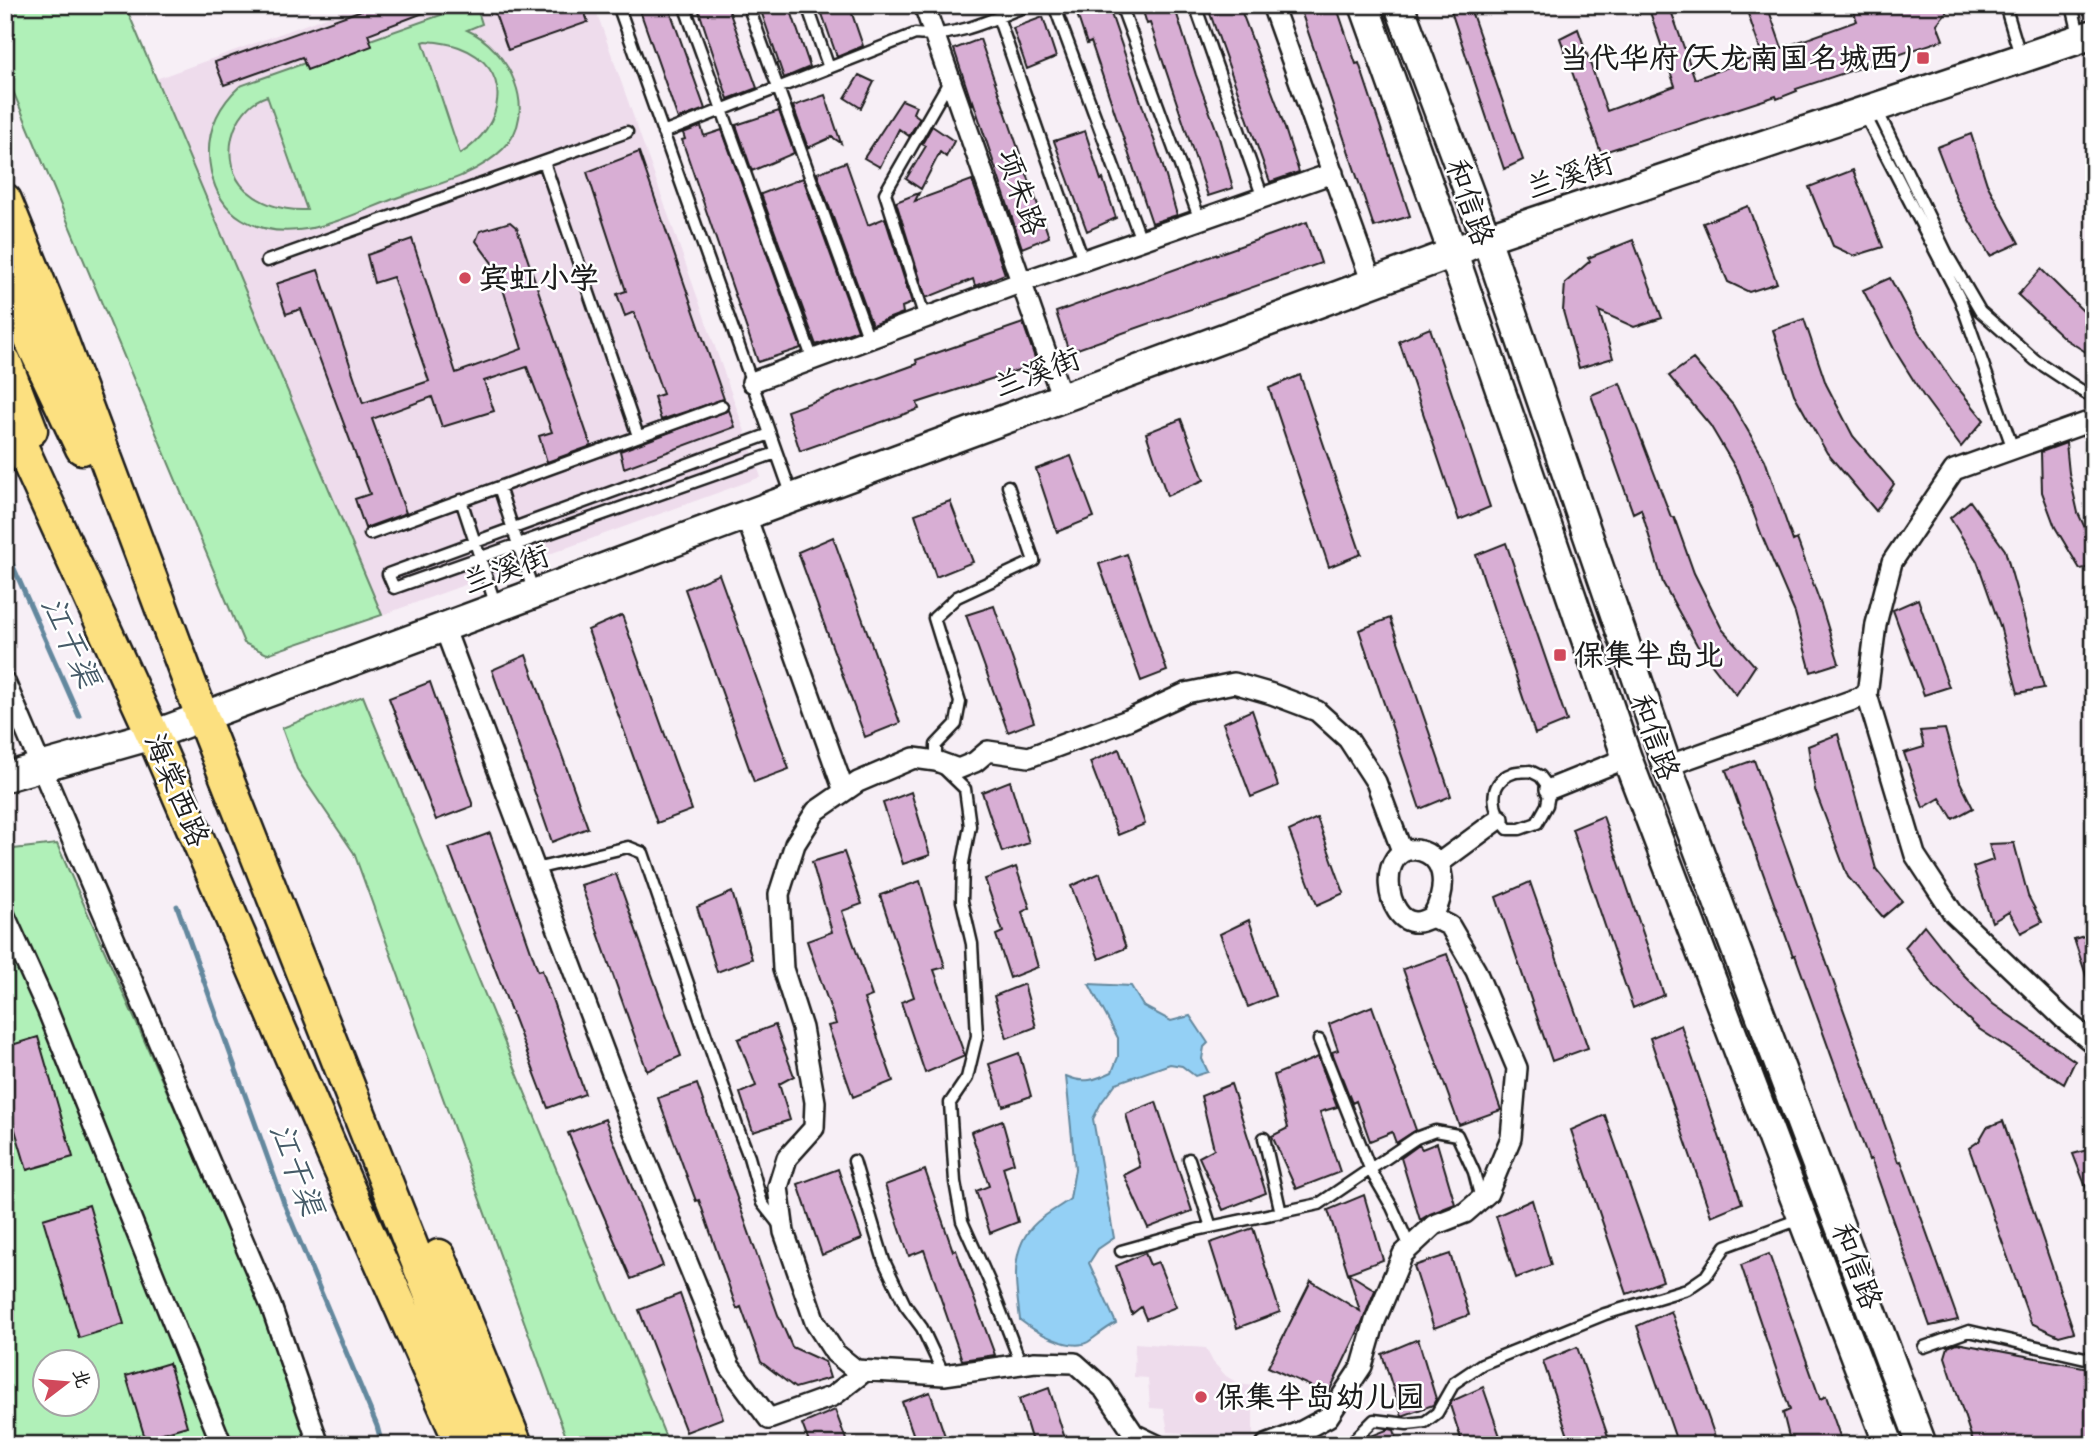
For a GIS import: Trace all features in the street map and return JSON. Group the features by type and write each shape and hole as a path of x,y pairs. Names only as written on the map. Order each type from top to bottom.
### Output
{"main road":[{"name":"海棠西路","path":"5,200 52,315 202,716 317,1003"},
{"path":"5,281 35,351 171,632"},
{"path":"5,362 113,645"},
{"name":"海棠西路","path":"5,411 153,734 341,1172 462,1445"},
{"path":"317,1003 491,1445"},
{"path":"317,1003 404,1170 516,1445"},
{"path":"341,1172 335,1211 441,1445"}],"street":[{"name":"项朱路","path":"924,5 1062,398"},
{"path":"1272,5 1372,283"},
{"name":"和信路","path":"1364,5 1453,253 1627,758 1889,1445"},
{"name":"和信路","path":"1399,5 1486,238 1667,766 1923,1445"},
{"name":"兰溪街","path":"5,777 153,734 1453,253 1486,238 2087,37"},
{"path":"752,382 1021,282 1333,173"},
{"path":"2094,420 1954,470 1892,562 1876,624 1867,695 1915,855 1953,914 2094,1044"},
{"path":"746,516 844,791"},
{"path":"444,627 633,1129 730,1367 769,1419 833,1396 865,1371"},
{"path":"5,682 271,1306 319,1445"},
{"path":"1157,1445 1134,1434 1103,1388 1075,1363 1035,1362 944,1376 856,1370 835,1353 815,1322 785,1232 778,1187 787,1158 814,1128 815,1102 802,1028 783,969 779,894 795,844 816,811 858,782 914,758 936,761 958,769 988,751 1029,757 1128,720 1185,693 1234,683 1317,711 1348,739 1376,782 1402,851"},
{"path":"1667,766 1867,695"},
{"path":"1550,789 1627,758"},
{"path":"1438,864 1499,819"},
{"path":"1410,849 1426,852 1443,872 1443,887 1432,917 1416,922 1403,919 1395,909 1389,883 1392,863 1402,851 1410,849"},
{"path":"5,916 47,1009 222,1445"},
{"path":"1266,1445 1308,1438 1328,1417 1362,1366 1380,1310 1403,1254 1434,1225 1465,1213 1488,1193 1511,1138 1517,1068 1476,971 1450,926 1432,917"}],"lane":[{"path":"618,5 793,498"},
{"path":"684,5 813,360"},
{"path":"748,5 869,339"},
{"path":"807,5 829,68"},
{"path":"663,133 915,33 935,36 956,33 1028,5"},
{"path":"1054,5 1141,240"},
{"path":"1121,5 1200,220"},
{"path":"1195,5 1263,198"},
{"path":"2005,5 2021,59"},
{"path":"2072,5 2087,37"},
{"path":"998,17 1083,260"},
{"path":"925,318 885,193 950,80"},
{"path":"1870,110 1980,311 2035,360 2085,393 2094,395"},
{"path":"1870,110 1960,299 2012,449"},
{"path":"267,261 627,132"},
{"path":"544,162 638,436"},
{"path":"370,534 722,406"},
{"path":"770,434 388,574 394,589 776,453"},
{"path":"1007,486 1034,561 957,597 934,618 960,702 956,724 936,746 936,761 965,789 970,826 963,863 962,901 972,944 977,1037 967,1078 950,1103 954,1182 962,1221 1021,1364"},
{"path":"499,487 534,594"},
{"path":"461,500 497,608"},
{"path":"1530,771 1540,776 1550,789 1547,805 1537,823 1520,829 1508,829 1499,819 1494,806 1494,791 1501,780 1513,773 1530,771"},
{"path":"535,870 628,847 643,853 750,1157 762,1203 785,1232"},
{"path":"1319,1040 1371,1171 1392,1207 1410,1247"},
{"path":"1121,1251 1211,1227 1319,1204 1416,1138 1435,1131 1457,1135 1474,1172 1481,1199"},
{"path":"1264,1138 1281,1213"},
{"path":"1189,1158 1211,1227"},
{"path":"854,1161 884,1261 905,1306 922,1328 944,1376"},
{"path":"1349,1445 1374,1420 1407,1424 1424,1422 1437,1413 1454,1383 1482,1364 1605,1314 1687,1289 1706,1276 1726,1246 1804,1218"},
{"path":"1924,1347 1969,1331 2094,1360"}],"shaded area":[{"name":"宾虹小学","path":"359,5 594,5 761,477 382,615 156,79"},
{"name":"保集半岛幼儿园","path":"1135,1343 1206,1348 1213,1362 1226,1376 1239,1384 1253,1386 1253,1437 1168,1432 1164,1409 1150,1408 1148,1378 1134,1377"}],"green space":[{"path":"5,5 125,5 382,615 267,654 244,643 5,72"},
{"path":"469,5 476,5 482,24 467,30 495,51 506,66 515,82 519,117 514,134 503,149 468,173 341,220 300,230 281,231 261,227 236,215 221,199 213,179 209,147 214,125 224,104 240,86","holes":["423,42 455,46 477,57 489,69 496,83 494,114 475,143 460,154","267,96 307,210 290,210 260,200 237,179 232,165 230,151 237,123 255,102"]},
{"path":"363,696 669,1445 569,1445 354,853 297,769 282,728"},
{"path":"57,844 264,1310 310,1445 5,1445 5,850"}],"water":[{"path":"1089,984 1131,986 1143,1006 1171,1021 1190,1016 1208,1043 1204,1047 1202,1059 1208,1072 1195,1076 1182,1066 1170,1064 1116,1083 1093,1119 1114,1238 1098,1249 1089,1263 1116,1323 1088,1342 1072,1344 1043,1334 1020,1320 1016,1265 1023,1240 1031,1228 1070,1199 1075,1169 1066,1076 1084,1080 1100,1077 1112,1072 1118,1057 1118,1038"}],"building":[{"path":"376,5 439,7 368,34 372,46 307,70 302,57 224,85 215,62"},
{"path":"492,5 582,5 588,22 508,50"},
{"path":"638,5 668,5 705,109 678,119"},
{"path":"697,5 727,5 757,88 728,99"},
{"path":"759,5 789,5 810,67 784,78"},
{"path":"819,5 849,5 863,46 837,57"},
{"path":"1074,5 1108,5 1177,215 1152,223 1091,42 1087,44"},
{"path":"1141,5 1174,5 1218,134 1233,188 1208,196 1150,23 1147,24"},
{"path":"1207,5 1239,5 1278,107 1299,172 1270,182"},
{"path":"1299,5 1336,5 1356,64 1359,63 1410,216 1374,227"},
{"path":"1449,5 1469,5 1523,160 1504,169"},
{"path":"1657,5 1669,5 1695,79 1762,55 1745,5 1767,5 1782,48 1857,21 1851,5 1873,5 1876,14 1901,5 1952,5 1937,24 1943,40 1796,89 1797,91 1777,99 1776,96 1601,153 1560,38 1578,29 1607,111 1675,86 1649,9"},
{"path":"1043,17 1056,57 1027,69 1013,28"},
{"path":"980,39 1049,237 1022,248 954,49"},
{"path":"859,75 874,82 861,108 845,98"},
{"path":"825,95 841,143 832,137 808,148 793,106"},
{"path":"902,100 916,106 913,113 920,118 909,136 899,129 880,167 864,158"},
{"path":"779,111 794,153 752,171 736,125"},
{"path":"701,126 704,136 722,130 801,348 758,362 682,140 685,139 683,133"},
{"path":"932,126 954,141 946,157 940,152 921,189 906,179 926,146 922,144"},
{"path":"1085,131 1116,218 1087,231 1054,141"},
{"path":"1971,134 1987,184 2019,243 1990,256 1957,199 1937,147"},
{"path":"639,152 724,399 661,420 654,397 663,394 634,312 625,316 617,294 626,291 587,172"},
{"path":"846,162 868,225 885,218 912,303 902,307 903,313 872,325 817,173"},
{"path":"1853,170 1883,247 1854,256 1833,246 1809,187"},
{"path":"803,178 858,330 816,345 761,194"},
{"path":"972,180 1005,274 975,286 973,279 926,298 896,202 919,193 915,201"},
{"path":"1748,206 1777,283 1749,292 1728,282 1703,223"},
{"path":"510,222 517,228 591,446 547,462 539,436 552,432 527,367 484,381 494,411 442,427 432,397 372,419 406,513 365,528 355,499 370,494 301,309 286,314 276,284 318,270 363,403 429,381 393,277 374,283 367,255 412,239 456,373 522,349 497,270 476,241 480,231"},
{"path":"1307,222 1321,263 1069,352 1056,312"},
{"path":"1633,240 1662,318 1634,327 1599,311 1613,358 1579,368 1563,311 1565,283 1590,261 1588,258"},
{"path":"2041,269 2094,319 2094,357 2065,339 2018,295"},
{"path":"1890,278 1919,332 1953,382 1984,420 1961,447 1924,397 1894,349 1863,290"},
{"path":"1804,319 1826,384 1853,436 1894,484 1876,511 1827,453 1794,394 1773,330"},
{"path":"1023,323 1037,364 917,403 919,409 800,451 787,411 917,364 916,360"},
{"path":"1430,328 1490,507 1459,520 1399,341"},
{"path":"1693,359 1733,405 1765,460 1793,541 1797,539 1839,663 1811,672 1795,613 1739,474 1710,425 1669,376"},
{"path":"1300,375 1361,554 1329,567 1269,388"},
{"path":"1620,383 1694,573 1722,629 1755,666 1736,695 1697,645 1663,583 1641,509 1633,513 1591,395"},
{"path":"729,410 735,427 624,468 620,451"},
{"path":"1181,419 1204,480 1167,496 1146,433"},
{"path":"2066,443 2069,473 2078,513 2094,547 2094,567 2080,569 2055,527 2042,492 2041,452"},
{"path":"1071,456 1094,517 1057,532 1036,469"},
{"path":"950,501 973,562 936,577 915,514"},
{"path":"1970,501 2005,550 2044,688 2018,693 2000,626 1977,561 1950,518"},
{"path":"833,537 900,723 865,737 798,552"},
{"path":"1506,543 1567,721 1535,734 1476,555"},
{"path":"1127,554 1167,671 1141,681 1099,564"},
{"path":"719,574 789,769 754,782 685,589"},
{"path":"1918,599 1949,687 1924,695 1893,610"},
{"path":"994,606 1034,722 1008,732 966,615"},
{"path":"622,615 692,810 657,823 588,630"},
{"path":"1390,618 1451,796 1420,809 1359,630"},
{"path":"526,655 588,828 552,842 492,670"},
{"path":"430,682 473,806 436,820 389,698"},
{"path":"1252,710 1278,786 1251,797 1223,723"},
{"path":"1945,729 1960,782 1973,808 1953,819 1940,798 1923,808 1904,753 1924,747 1920,731"},
{"path":"1838,734 1876,869 1902,901 1883,917 1848,877 1815,790 1808,746"},
{"path":"1119,749 1145,824 1118,835 1090,762"},
{"path":"1754,760 1898,1162 1901,1161 1958,1320 1930,1326 1871,1159 1869,1160 1795,955 1793,956 1726,770"},
{"path":"1010,781 1029,843 1002,852 982,792"},
{"path":"911,792 930,855 903,864 883,803"},
{"path":"1603,816 1664,995 1633,1008 1572,829"},
{"path":"1317,818 1344,893 1317,905 1289,831"},
{"path":"490,833 585,1094 548,1108 449,848"},
{"path":"2014,843 2028,896 2042,922 2021,933 2009,912 1992,922 1973,867 1993,860 1989,844"},
{"path":"844,852 862,904 842,911 872,996 864,999 893,1081 853,1097 828,1026 836,1024 807,941 832,932 812,862"},
{"path":"1016,867 1030,908 1022,912 1038,967 1010,978 996,935 1003,932 985,879"},
{"path":"1100,873 1126,948 1099,959 1071,886"},
{"path":"616,874 681,1056 647,1071 581,885"},
{"path":"920,881 945,967 934,970 965,1056 925,1073 901,1002 914,997 880,895"},
{"path":"1530,882 1588,1048 1552,1061 1496,897"},
{"path":"732,892 752,959 717,972 697,907"},
{"path":"1249,920 1275,996 1248,1007 1220,934"},
{"path":"1924,925 1962,973 1993,1004 2075,1061 2064,1084 1979,1029 1936,989 1905,947"},
{"path":"2094,933 2094,989 2091,990 2074,939"},
{"path":"1447,954 1501,1110 1459,1125 1403,969"},
{"path":"1024,984 1036,1027 1007,1038 994,996"},
{"path":"1372,1006 1416,1130 1396,1143 1392,1132 1370,1141 1356,1101 1352,1103 1332,1052 1338,1050 1329,1024"},
{"path":"775,1025 794,1076 779,1084 790,1120 753,1132 740,1093 756,1086 738,1039"},
{"path":"1681,1025 1742,1203 1711,1216 1650,1038"},
{"path":"38,1037 73,1157 27,1170 5,1096 5,1047"},
{"path":"1019,1053 1031,1096 1003,1106 989,1064"},
{"path":"1318,1057 1337,1107 1320,1112 1340,1172 1296,1189 1272,1136 1288,1128 1274,1075"},
{"path":"697,1084 778,1315 792,1347 825,1362 830,1378 795,1388 761,1362 741,1307 737,1309 699,1200 696,1201 658,1098"},
{"path":"1231,1084 1266,1193 1223,1210 1199,1157 1214,1149 1201,1096"},
{"path":"1156,1102 1192,1211 1148,1228 1124,1175 1140,1167 1126,1114"},
{"path":"1605,1115 1663,1281 1627,1294 1571,1130"},
{"path":"605,1119 663,1266 631,1279 568,1133"},
{"path":"1002,1120 1014,1163 1003,1167 1018,1222 990,1233 976,1191 989,1186 971,1132"},
{"path":"2003,1121 2074,1332 2059,1336 2031,1323 1969,1148 1979,1141 1987,1127"},
{"path":"1437,1143 1455,1204 1420,1220 1401,1158 1419,1145 1422,1149"},
{"path":"2094,1148 2094,1205 2093,1205 2073,1154"},
{"path":"838,1169 862,1239 822,1255 798,1184"},
{"path":"925,1170 953,1251 956,1250 995,1355 962,1360 924,1250 909,1256 885,1185"},
{"path":"1364,1195 1383,1260 1348,1273 1328,1210"},
{"path":"1532,1200 1551,1265 1516,1278 1496,1216"},
{"path":"89,1205 124,1324 79,1338 43,1219"},
{"path":"1253,1228 1280,1312 1237,1328 1210,1243"},
{"path":"1145,1253 1150,1265 1158,1262 1176,1307 1146,1319 1141,1307 1132,1314 1116,1266"},
{"path":"1450,1254 1469,1315 1434,1328 1414,1266"},
{"path":"1769,1254 1820,1399 1826,1396 1843,1445 1791,1445 1783,1413 1790,1410 1741,1265"},
{"path":"1348,1273 1375,1290 1328,1394 1268,1367 1311,1281 1360,1311"},
{"path":"680,1294 723,1418 686,1432 639,1310"},
{"path":"1671,1311 1718,1445 1678,1445 1637,1326"},
{"path":"1418,1339 1436,1399 1433,1405 1402,1416 1382,1354"},
{"path":"1957,1343 2094,1369 2094,1445 1974,1445 1945,1357 1948,1347"},
{"path":"1577,1347 1611,1445 1571,1445 1543,1361"},
{"path":"169,1363 187,1426 145,1438 126,1376"},
{"path":"1483,1387 1503,1445 1463,1445 1450,1405 1452,1401"},
{"path":"1049,1388 1067,1445 1033,1445 1019,1399"},
{"path":"930,1392 948,1445 917,1445 902,1402"},
{"path":"835,1410 848,1445 810,1445 802,1424"},
{"path":"1389,1429 1394,1430 1399,1445 1360,1445 1366,1438"}],"waterway":[{"name":"江干渠","path":"5,548 79,716"},
{"name":"江干渠","path":"177,906 285,1206 377,1426 382,1445"}],"place":[{"name":"当代华府(天龙南国名城西)","path":"1923,58"},
{"name":"宾虹小学","path":"465,278"},
{"name":"保集半岛北","path":"1560,655"},
{"name":"保集半岛幼儿园","path":"1201,1397"}]}
